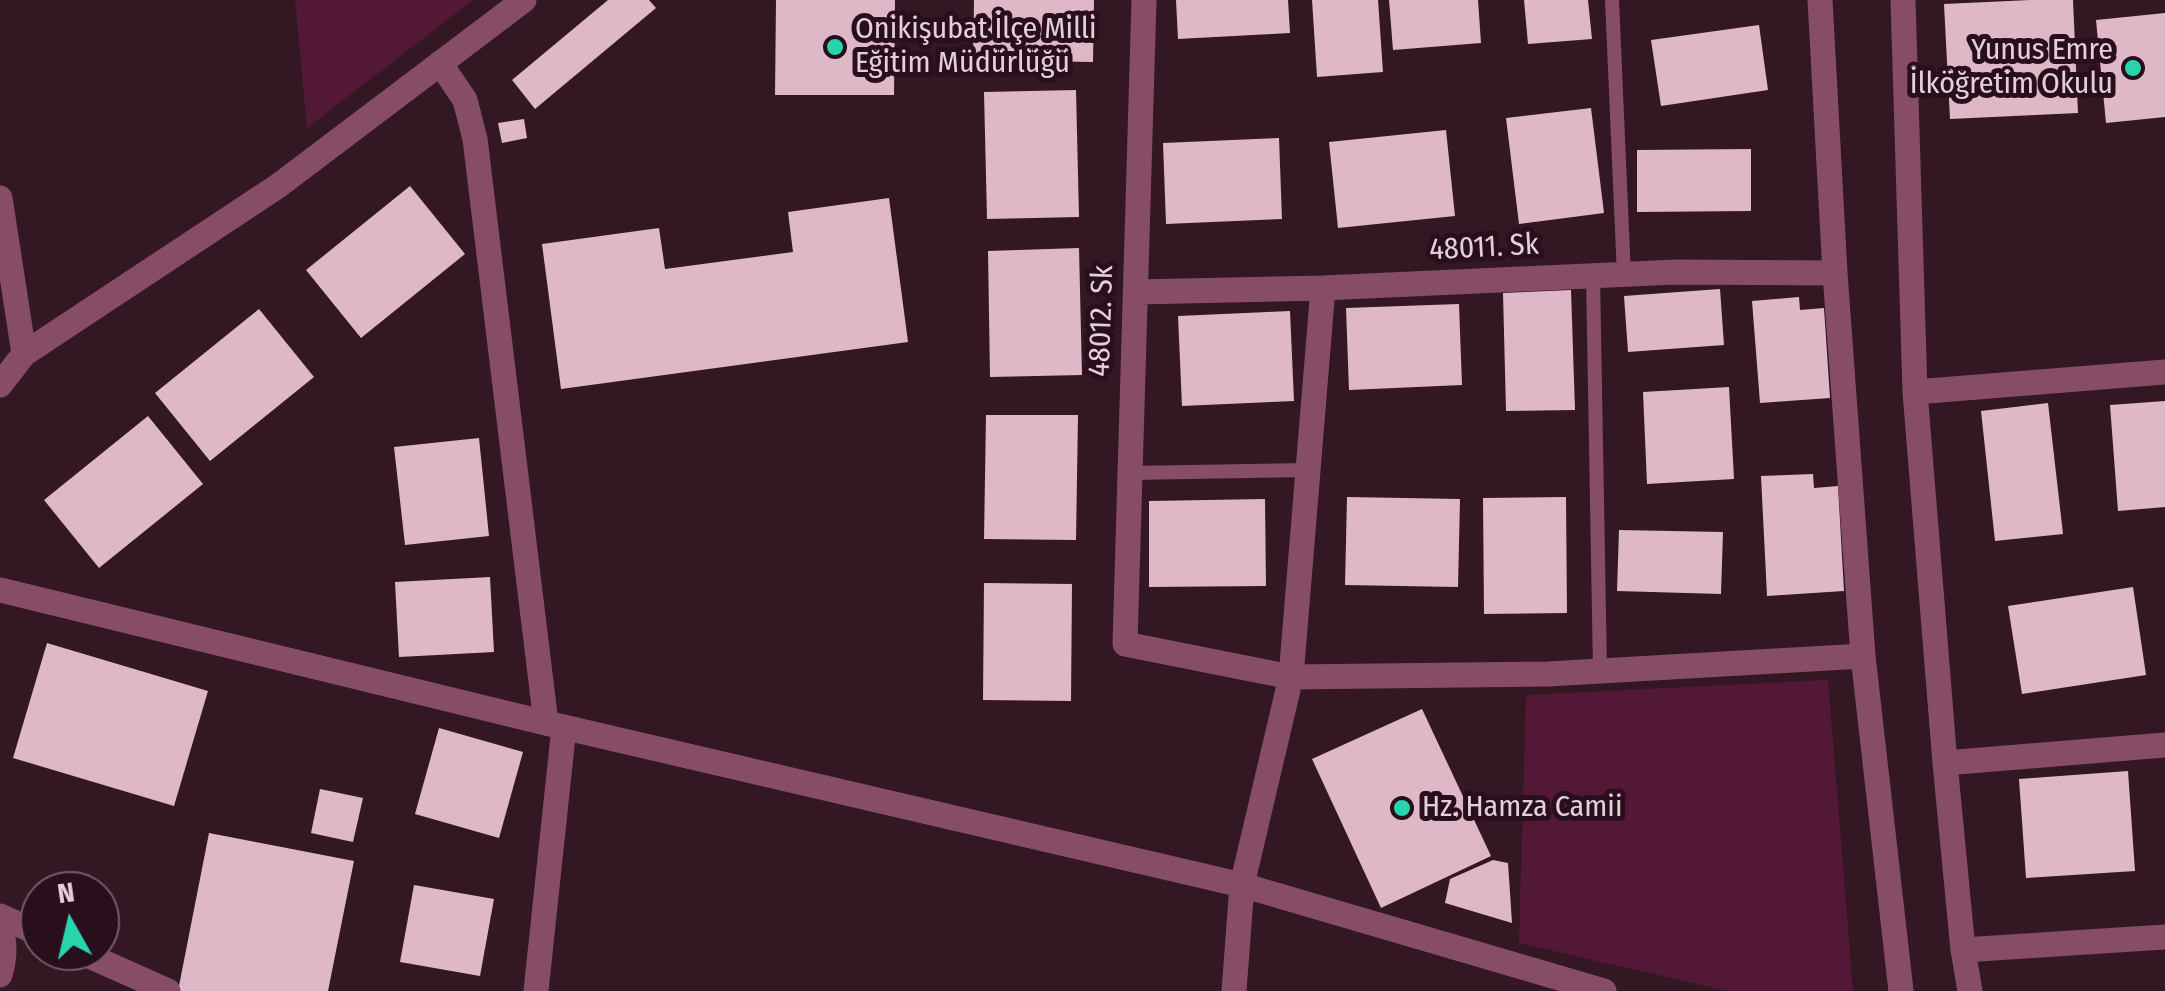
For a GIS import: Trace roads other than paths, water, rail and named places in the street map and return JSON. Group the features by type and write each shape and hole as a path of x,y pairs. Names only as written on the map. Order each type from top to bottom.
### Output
{"street":[{"path":"0,384 24,354 278,186 524,0"},
{"name":"48012. Sk","path":"1144,0 1126,644 1291,677"},
{"path":"1820,0 1862,656 1901,991"},
{"path":"1903,0 1914,392 1945,762 1970,991"},
{"path":"440,64 465,100 476,139 555,726 536,991"},
{"path":"0,198 24,354"},
{"name":"48011. Sk","path":"1136,292 1676,272 1835,272"},
{"path":"1234,991 1242,886 1291,677 1324,288"},
{"path":"1914,392 2165,372"},
{"path":"0,590 555,726 1242,886 1604,991"},
{"path":"1291,677 1548,674 1862,656"},
{"path":"1945,762 2165,745"},
{"path":"0,926 5,960 0,975"},
{"path":"1964,950 2165,937"},
{"path":"120,970 168,991"}],"lane":[{"path":"1612,0 1624,276"},
{"path":"1592,276 1600,671"},
{"path":"1130,473 1308,470"}],"place":[{"name":"Onikişubat İlçe Milli Eğitim Müdürlüğü","path":"835,47"},
{"name":"Yunus Emre İlköğretim Okulu","path":"2133,68"},
{"name":"Hz. Hamza Camii","path":"1402,808"}]}
